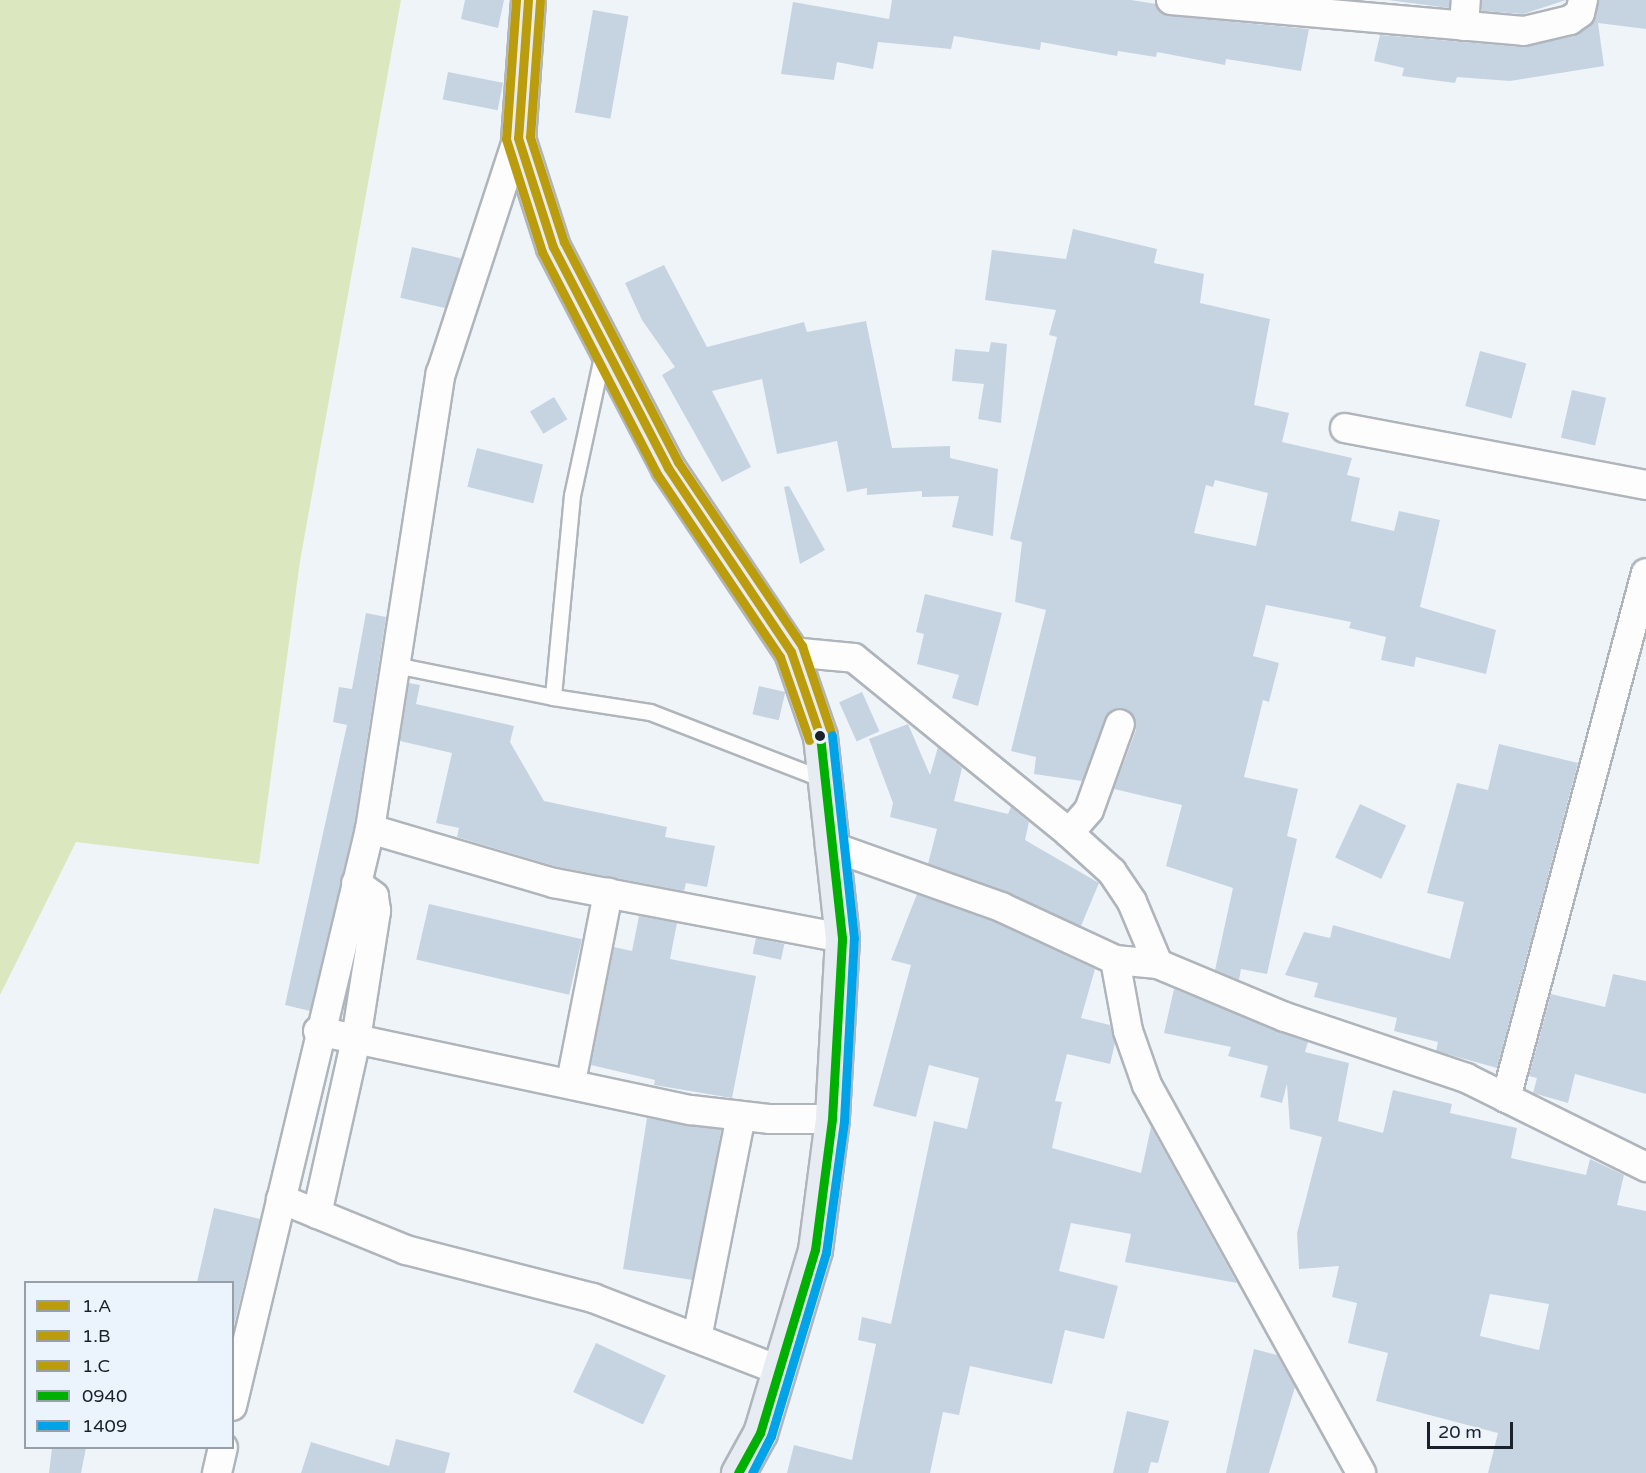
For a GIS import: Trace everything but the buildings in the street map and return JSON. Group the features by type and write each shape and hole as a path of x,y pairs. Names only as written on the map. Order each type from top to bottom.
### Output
{"highway":[{"path":"528,0 518,138 553,247 604,350 668,468 791,652 820,736 830,846 842,938 832,1119 815,1250 760,1433 738,1473"}],"street":[{"path":"1171,0 1465,13 1524,31 1551,26 1580,13 1583,0"},
{"path":"234,1398 318,1031 370,830 441,373 518,138"},
{"path":"1345,428 1646,485"},
{"path":"1506,1098 1646,573"},
{"path":"791,652 854,658 1070,833 1112,872 1132,902 1158,964"},
{"path":"1070,833 1089,810 1119,724"},
{"path":"370,830 554,883 842,938"},
{"path":"830,846 1001,907 1115,960 1158,964 1285,1017 1466,1078 1646,1167"},
{"path":"317,1214 356,1039 376,911 374,896 356,883"},
{"path":"571,1082 608,893"},
{"path":"1115,960 1128,1031 1147,1085 1361,1473"},
{"path":"318,1031 741,1116 832,1119"},
{"path":"697,1338 741,1116"},
{"path":"281,1199 406,1250 593,1298 779,1370"},
{"path":"217,1473 223,1449"}],"lane":[{"path":"553,697 572,495 604,350"},
{"path":"395,665 553,697 650,712 823,779"}],"green space":[{"path":"0,0 401,0 300,561 259,864 76,842 0,995"}],"transit line":[{"name":"1.B","path":"516,0 506,139 542,252 657,474 780,657 809,740"},
{"name":"1.A","path":"528,0 518,138 553,247 668,468 791,652 820,736"},
{"name":"1.C","path":"540,1 530,137 564,242 678,462 802,646 831,732"},
{"name":"1409","path":"752,1473 771,1436 826,1253 844,1121 854,938 832,735"},
{"name":"0940","path":"738,1473 760,1433 815,1250 832,1119 842,938 820,736"}]}
